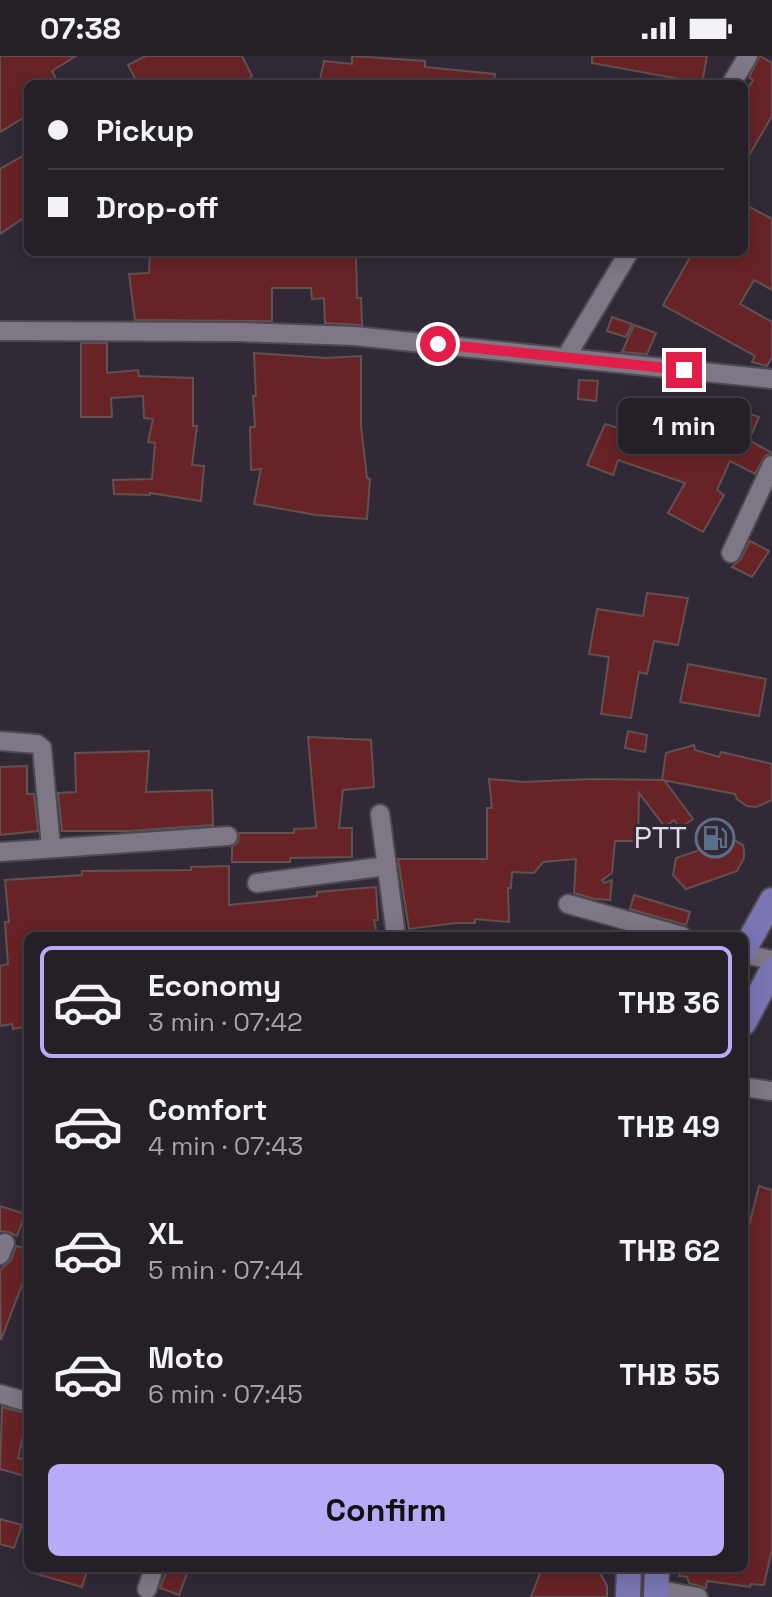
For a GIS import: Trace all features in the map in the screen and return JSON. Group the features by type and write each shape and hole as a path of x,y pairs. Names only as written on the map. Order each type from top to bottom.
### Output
{"main road":[{"path":"748,945 772,900"},
{"path":"748,1015 772,970"},
{"path":"626,1572 628,1597"}],"street":[{"path":"733,80 748,56"},
{"path":"566,357 627,256"},
{"path":"0,331 354,336 772,379"},
{"path":"731,553 772,465"},
{"path":"0,741 37,744 42,748 51,847"},
{"path":"380,814 395,932"},
{"path":"0,852 228,836"},
{"path":"257,883 387,866"},
{"path":"568,904 668,932"},
{"path":"748,953 772,960"},
{"path":"748,1088 772,1091"},
{"path":"0,1394 24,1401"},
{"path":"147,1589 153,1572"},
{"path":"656,1585 698,1597"}],"building":[{"path":"0,56 76,56 52,71 57,80 24,80 24,117 0,132"},
{"path":"146,56 242,56 252,76 246,80 136,80 128,65"},
{"path":"352,56 425,61 425,67 495,74 494,80 320,80 324,61 352,64"},
{"path":"592,56 707,56 703,80 686,80 592,63"},
{"path":"760,56 772,63 772,116 748,157 748,88 753,80 749,77"},
{"path":"24,155 24,218 0,234 0,169"},
{"path":"748,206 772,219 772,290 754,280 740,304 772,322 772,357 767,366 752,362 755,356 663,305 691,256 748,256"},
{"path":"150,256 356,256 357,298 361,298 362,325 325,323 324,298 312,299 311,288 272,288 272,321 135,320 129,274 149,273"},
{"path":"612,317 632,324 626,337 607,331"},
{"path":"634,325 656,333 647,354 622,352"},
{"path":"81,343 107,343 107,373 138,370 139,376 193,378 193,426 197,426 192,465 204,466 201,501 150,493 114,494 113,480 152,479 155,443 148,442 153,419 144,418 143,396 111,398 112,417 81,417"},
{"path":"254,353 326,358 361,356 361,426 367,478 370,479 367,519 316,515 254,504 261,469 251,470 250,427 255,427 253,396 256,396"},
{"path":"579,380 598,381 596,401 578,399"},
{"path":"731,407 759,417 749,440 772,453 765,456 755,474 730,461 717,490 724,495 703,532 668,513 685,483 618,460 613,475 587,465 605,424 635,433 640,419 658,426 662,414 724,431"},
{"path":"750,541 769,551 752,577 732,567 741,559"},
{"path":"647,593 688,598 678,645 654,641 647,674 639,672 631,718 601,714 609,657 589,654 597,609 643,616"},
{"path":"688,664 766,679 759,716 680,702"},
{"path":"628,731 647,735 645,752 625,748"},
{"path":"308,737 371,740 374,787 343,790 339,828 352,828 352,857 290,858 290,862 232,862 232,847 238,842 239,833 294,833 294,829 316,828"},
{"path":"694,745 695,750 719,757 721,752 772,764 772,800 756,807 747,806 735,794 662,780 666,753"},
{"path":"149,751 146,792 212,790 213,825 129,831 62,831 58,793 76,792 75,753"},
{"path":"27,766 27,794 34,794 38,831 0,835 0,767"},
{"path":"489,779 524,782 664,780 693,819 680,828 674,820 665,827 639,793 638,841 615,841 612,873 602,880 604,883 612,880 610,900 574,893 576,859 543,862 534,873 512,872 511,888 508,888 509,922 475,919 475,923 409,929 398,859 487,859 487,808 492,808"},
{"path":"732,839 743,845 744,851 737,871 686,889 673,875 676,858"},
{"path":"229,866 229,905 376,887 376,932 24,932 24,1027 13,1029 12,1024 0,1026 0,966 8,964 5,922 9,922 5,880 82,875 82,871 191,870 191,867"},
{"path":"634,895 690,912 686,925 630,909"},
{"path":"759,1186 772,1190 772,1549 764,1585 751,1584 750,1587 707,1581 706,1588 689,1583 687,1577 679,1576 680,1572 748,1572 748,1230"},
{"path":"0,1206 24,1214 17,1236 0,1231"},
{"path":"16,1246 24,1248 24,1280 1,1340 0,1270 11,1260"},
{"path":"2,1407 24,1413 24,1432 18,1458 24,1460 24,1476 0,1469"},
{"path":"0,1519 22,1525 14,1548 0,1544"},
{"path":"30,1572 87,1572 82,1587"},
{"path":"166,1572 188,1572 179,1595 160,1588"},
{"path":"540,1572 597,1572 607,1586 607,1597 531,1597"}],"place":[{"name":"PTT","path":"715,838"}],"route":[{"path":"438,344 684,370"}]}
